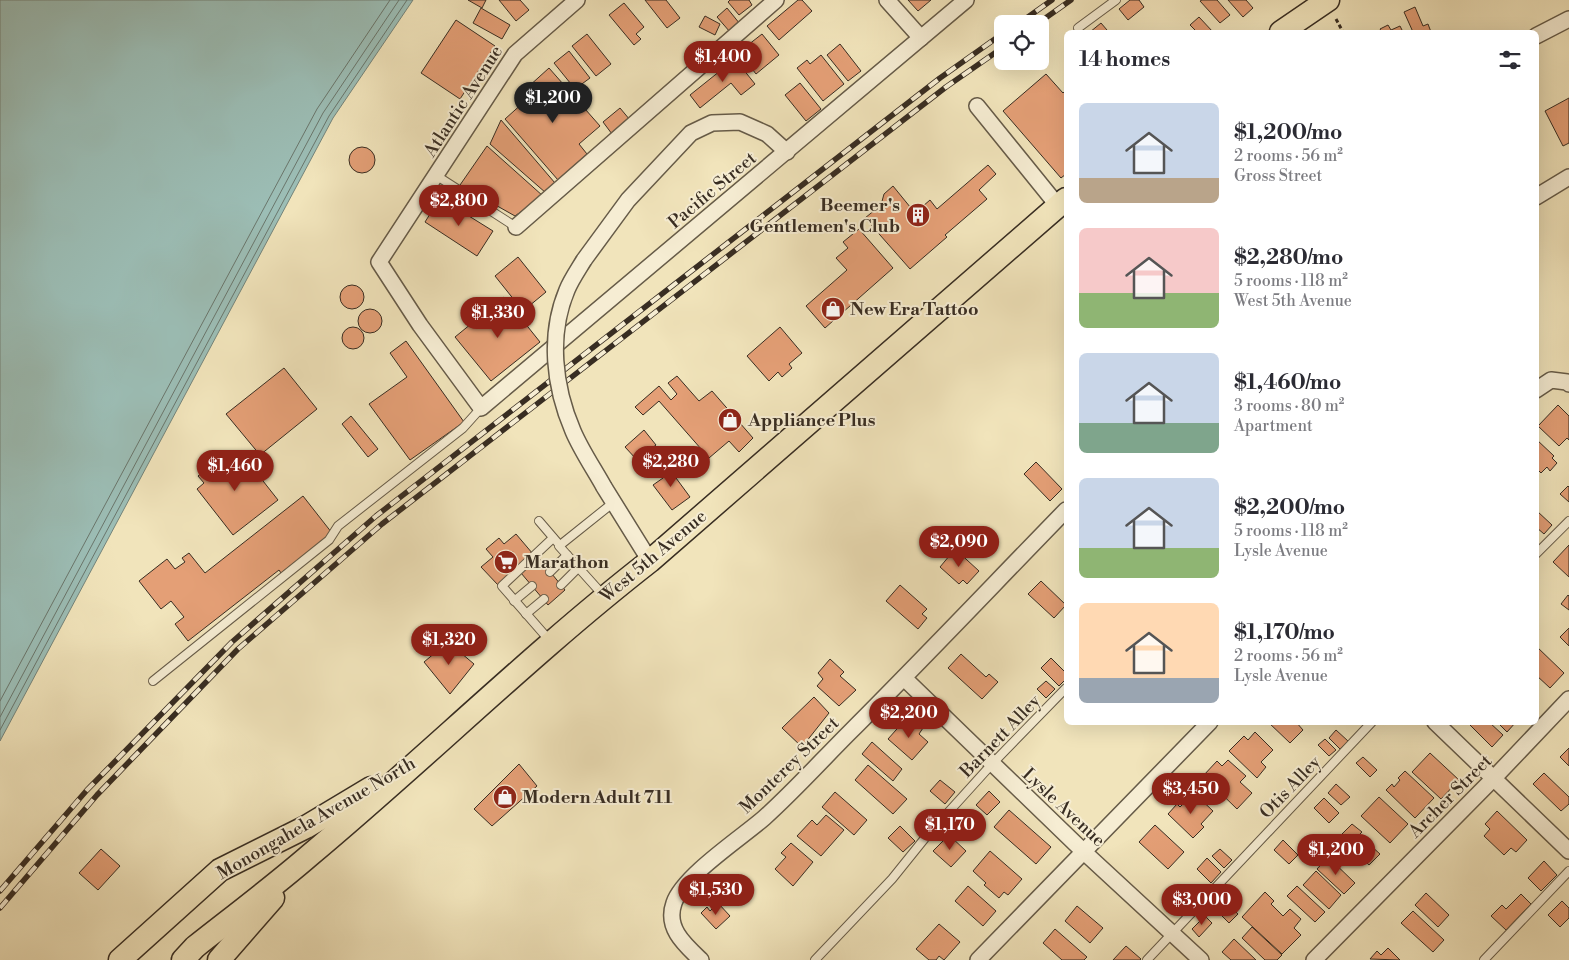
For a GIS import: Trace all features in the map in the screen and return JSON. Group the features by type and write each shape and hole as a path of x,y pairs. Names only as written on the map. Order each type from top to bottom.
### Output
{"main road":[{"path":"1283,30 1317,3"},
{"name":"West 5th Avenue","path":"310,856 551,642 650,561 1062,203"},
{"name":"Monongahela Avenue North","path":"120,960 220,870 306,827 423,756"},
{"path":"183,960 195,947 310,856"},
{"name":"Monongahela Avenue North","path":"219,960 310,856"}],"street":[{"name":"Atlantic Avenue","path":"481,408 420,325 379,262 516,54 577,0"},
{"path":"516,227 776,0"},
{"path":"888,0 921,38"},
{"name":"Pacific Street","path":"481,408 966,0"},
{"path":"1539,34 1569,19"},
{"path":"976,106 1062,203"},
{"path":"650,561 604,487 573,431 562,399 556,364 556,337 559,314 567,289 584,260 628,200 690,133 712,123 740,122 767,134 787,152"},
{"path":"1539,195 1569,178"},
{"path":"1539,388 1551,380 1567,382 1569,384"},
{"name":"Monterey Street","path":"701,960 676,934 672,921 674,903 684,888 699,870 764,817 904,678 1064,512"},
{"name":"Lysle Avenue","path":"904,678 1084,852 1201,960"},
{"name":"Archer Street","path":"1314,960 1493,779 1569,699"},
{"path":"978,960 1207,725"},
{"path":"1438,725 1569,851"}],"lane":[{"path":"1078,28 1116,0"},
{"path":"437,176 516,227"},
{"path":"153,681 329,540 338,526 463,428 481,408"},
{"path":"560,546 614,502"},
{"path":"1539,551 1569,520"},
{"path":"539,521 604,597"},
{"path":"551,642 502,586 553,538"},
{"path":"550,572 567,555"},
{"path":"561,585 578,568"},
{"path":"514,601 532,586"},
{"path":"526,614 544,599"},
{"name":"Barnett Alley","path":"815,960 892,879 925,838 992,764 1064,690"},
{"name":"Otis Alley","path":"1147,960 1369,725"},
{"path":"1484,960 1569,871"}],"water":[{"path":"0,0 413,0 333,118 0,741"}],"building":[{"path":"468,0 486,0 482,8"},
{"path":"499,0 520,0 529,10 516,21"},
{"path":"645,0 666,0 680,18 667,28"},
{"path":"730,0 749,0 752,5 739,15 728,2"},
{"path":"798,0 802,0 812,11 779,40 767,26"},
{"path":"908,0 931,0 918,11"},
{"path":"1130,0 1139,0 1144,7 1128,20 1119,9"},
{"path":"1217,0 1230,15 1220,23 1200,1"},
{"path":"1228,0 1246,0 1253,8 1243,17"},
{"path":"624,3 644,27 636,34 641,39 634,45 609,15"},
{"path":"1415,7 1423,26 1428,24 1430,30 1412,30 1404,12"},
{"path":"481,8 510,25 502,39 473,23"},
{"path":"727,8 740,24 730,32 717,17"},
{"path":"705,16 720,24 715,35 699,27"},
{"path":"1199,17 1211,30 1195,30 1190,25"},
{"path":"456,20 495,46 460,99 421,73"},
{"path":"1101,23 1107,30 1092,30"},
{"path":"1388,25 1391,30 1381,30"},
{"path":"1400,26 1402,30 1391,30"},
{"path":"587,34 611,64 596,76 572,46"},
{"path":"762,34 779,55 756,74 739,52"},
{"path":"840,44 861,71 848,81 827,55"},
{"path":"569,51 590,78 575,89 554,63"},
{"path":"821,55 844,84 823,101 797,68 807,60 810,64"},
{"path":"735,59 755,84 741,95 731,83 700,108 690,95"},
{"path":"549,68 600,126 579,144 587,154 558,180 505,119 534,93 528,87"},
{"path":"1046,74 1064,92 1064,176 1061,178 1003,111"},
{"path":"800,83 821,109 806,121 785,95"},
{"path":"1569,98 1569,143 1563,146 1545,111"},
{"path":"620,108 630,120 612,134 603,122"},
{"path":"501,120 555,183 546,193 490,144"},
{"path":"487,146 543,196 515,216 460,185"},
{"path":"362,147 371,151 375,160 371,169 362,173 353,169 349,160 353,151"},
{"name":"Beemer's Gentlemen's Club","path":"988,165 996,174 979,190 987,199 945,235 947,237 910,269 865,218 881,205 884,194 893,186 915,213 930,200 937,209"},
{"path":"440,198 493,231 477,256 425,222"},
{"path":"859,229 893,268 825,328 806,306 847,270 836,258 848,248 843,242"},
{"path":"518,257 546,292 523,311 495,276"},
{"path":"352,285 361,288 364,297 361,306 352,309 343,306 340,297 343,288"},
{"path":"504,297 540,342 491,381 455,337"},
{"path":"370,309 379,312 382,321 379,330 370,333 361,330 358,321 361,312"},
{"path":"353,327 361,330 364,338 361,346 353,349 345,346 342,338 345,330"},
{"path":"780,327 802,353 789,364 792,368 782,377 778,372 769,381 747,356"},
{"path":"406,341 464,422 410,460 369,404 407,377 390,353"},
{"path":"284,368 317,409 260,455 226,414"},
{"path":"677,376 699,401 712,391 753,438 739,452 729,441 709,458 659,401 643,415 635,407 659,386 671,400 677,394 668,383"},
{"path":"1558,405 1569,416 1569,440 1567,438 1559,446 1539,425"},
{"path":"351,416 378,449 368,457 342,424"},
{"path":"644,430 656,445 637,460 625,447"},
{"path":"1539,442 1554,456 1552,458 1557,463 1550,471 1547,467 1541,473 1539,471"},
{"path":"241,453 278,500 233,535 197,489 204,483 198,476 223,456 229,463"},
{"path":"1036,462 1062,489 1050,501 1024,474"},
{"path":"665,463 690,497 672,510 653,485 663,478 657,470"},
{"path":"1569,487 1569,502 1560,494"},
{"path":"303,496 332,533 281,573 279,570 188,641 175,624 184,617 171,601 161,609 139,581 167,559 175,569 185,562 182,558 189,553 205,573"},
{"path":"1539,513 1552,525 1544,534 1539,530"},
{"name":"Marathon","path":"516,534 533,554 498,585 481,567 493,557 486,549 499,538 504,544"},
{"path":"1569,545 1569,577 1553,562"},
{"path":"955,549 979,571 967,584 963,580 959,584 940,567"},
{"path":"539,558 565,590 548,605 521,573"},
{"path":"1041,581 1064,603 1064,607 1054,618 1028,594"},
{"path":"900,585 927,609 922,614 927,618 918,629 886,601"},
{"path":"1569,596 1569,610 1561,604"},
{"path":"1569,628 1569,646 1560,637"},
{"path":"448,642 474,664 450,694 424,662"},
{"path":"1539,649 1564,673 1550,688 1539,678"},
{"path":"961,654 986,677 989,674 998,682 982,699 948,668"},
{"path":"1051,658 1064,671 1064,681 1059,686 1041,668"},
{"path":"830,659 844,672 840,676 856,690 839,706 817,686 823,679 818,673"},
{"path":"1046,681 1055,689 1046,698 1037,689"},
{"path":"814,697 829,713 802,747 782,728"},
{"path":"914,720 923,728 919,734 928,742 912,760 888,739 904,721 909,725"},
{"path":"1271,725 1299,725 1303,730 1290,743"},
{"path":"1470,725 1492,725 1503,735 1492,747"},
{"path":"1500,725 1513,725 1507,732"},
{"path":"1336,730 1348,741 1340,749 1329,738"},
{"path":"1255,732 1273,750 1261,762 1266,767 1257,778 1229,751 1244,736 1248,740"},
{"path":"1325,739 1336,750 1329,756 1318,745"},
{"path":"872,742 902,769 893,781 862,754"},
{"path":"1569,748 1569,766 1560,757"},
{"path":"1430,753 1459,780 1441,799 1412,772"},
{"path":"1363,757 1377,770 1370,777 1356,763"},
{"path":"1228,760 1246,776 1240,782 1252,793 1237,809 1203,776 1217,761 1222,766"},
{"name":"Modern Adult 711","path":"519,764 537,786 492,826 474,809"},
{"path":"868,765 907,799 893,814 855,780"},
{"path":"1405,771 1434,798 1415,818 1386,790 1392,784 1394,787 1400,780 1398,778"},
{"path":"1544,773 1569,797 1569,804 1561,811 1533,784"},
{"path":"940,780 955,792 945,804 930,791"},
{"path":"1336,784 1350,797 1341,805 1328,793"},
{"path":"989,791 1000,802 987,815 976,805"},
{"path":"835,792 867,820 854,835 822,807"},
{"path":"1194,793 1213,811 1201,824 1204,827 1193,838 1168,814 1177,804 1180,807"},
{"path":"1379,797 1408,824 1390,843 1361,816"},
{"path":"1324,798 1339,813 1329,823 1314,808"},
{"path":"1009,810 1051,847 1036,864 994,827"},
{"path":"1497,811 1527,840 1516,852 1511,848 1504,855 1484,836 1490,829 1485,824"},
{"path":"826,815 844,830 821,856 797,836 812,820 817,825"},
{"path":"1352,824 1362,832 1359,835 1380,854 1369,865 1339,837"},
{"path":"1155,825 1184,852 1168,869 1139,842"},
{"path":"900,826 915,841 903,852 888,838"},
{"path":"949,835 966,851 951,867 933,851"},
{"path":"1283,840 1298,855 1289,864 1274,850"},
{"path":"791,843 813,862 793,886 775,869 786,857 781,853"},
{"path":"101,849 120,866 98,890 79,873"},
{"path":"1220,849 1232,860 1224,868 1212,856"},
{"path":"990,851 1022,879 1008,895 1004,892 999,898 984,885 986,883 973,871"},
{"path":"1328,857 1355,883 1344,894 1317,869"},
{"path":"1207,858 1221,872 1211,883 1197,869"},
{"path":"1544,861 1557,875 1541,891 1528,878"},
{"path":"1316,871 1341,895 1329,909 1303,885"},
{"path":"968,886 996,911 983,926 955,901"},
{"path":"1297,886 1325,912 1315,922 1287,896"},
{"path":"1265,892 1274,901 1271,904 1283,916 1290,909 1301,919 1294,928 1301,935 1282,954 1242,917"},
{"path":"1426,893 1449,915 1438,927 1415,905"},
{"path":"1521,894 1531,904 1506,930 1491,916 1502,905 1506,909"},
{"path":"1223,900 1238,914 1229,923 1215,909"},
{"path":"1562,901 1569,908 1569,918 1560,927 1548,915"},
{"path":"718,903 730,916 716,929 701,913 707,907 710,911"},
{"path":"1077,906 1103,928 1090,943 1065,921"},
{"path":"1413,911 1444,940 1433,952 1401,923"},
{"path":"1205,916 1212,923 1199,937 1192,929"},
{"path":"939,924 960,942 944,960 939,956 936,960 929,960 916,949"},
{"path":"1252,927 1282,955 1277,960 1265,960 1242,938"},
{"path":"1055,929 1087,957 1084,960 1062,960 1043,943"},
{"path":"1234,939 1256,960 1231,960 1222,952"},
{"path":"1126,946 1141,959 1113,960"},
{"path":"1388,948 1400,960 1370,959 1377,951 1381,955"}],"railway":[{"path":"1031,15 1052,0"},
{"path":"1049,16 1071,0"},
{"path":"0,891 87,790 232,642 376,516 940,78 994,40"},
{"path":"0,908 97,795 238,649 382,524 946,87 994,54"}],"place":[{"name":"Beemer's Gentlemen's Club","path":"918,215"},
{"name":"New Era Tattoo","path":"833,309"},
{"name":"Appliance Plus","path":"730,420"},
{"name":"Marathon","path":"506,562"},
{"name":"Modern Adult 711","path":"505,797"}]}
